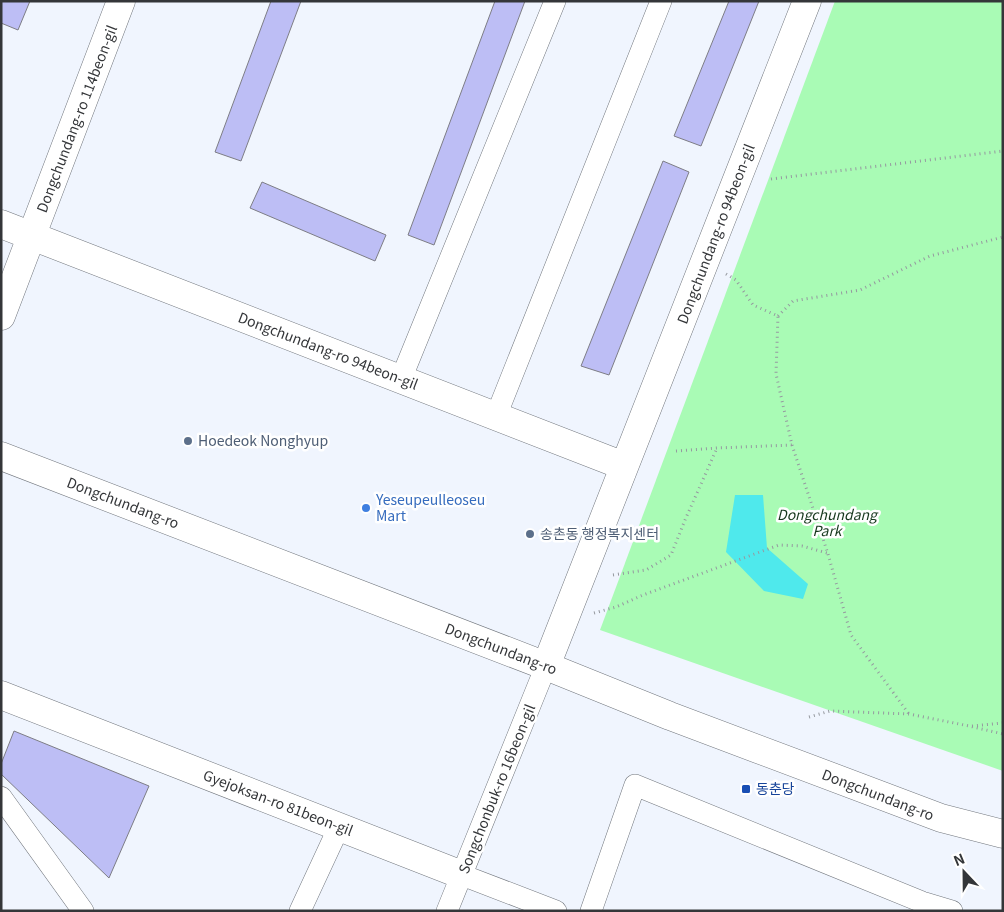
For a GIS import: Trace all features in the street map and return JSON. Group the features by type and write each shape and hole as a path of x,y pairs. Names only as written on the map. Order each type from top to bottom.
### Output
{"main road":[{"name":"Dongchundang-ro 114beon-gil","path":"1,316 121,1"},
{"name":"Dongchundang-ro 94beon-gil","path":"546,666 807,1"},
{"path":"1,224 32,236"},
{"name":"Dongchundang-ro 94beon-gil","path":"32,236 624,466"},
{"name":"Dongchundang-ro","path":"1,456 546,666 670,716 941,818 1003,834"},
{"name":"Gyejoksan-ro 81beon-gil","path":"3,699 462,875"}],"street":[{"path":"401,379 555,1"},
{"path":"496,416 661,1"},
{"name":"Songchonbuk-ro 16beon-gil","path":"447,911 546,666"},
{"path":"591,911 635,785 921,906 952,911"},
{"path":"1,797 83,911"},
{"path":"300,911 339,827"},
{"name":"Gyejoksan-ro 81beon-gil","path":"462,875 556,911"}],"path":[{"path":"771,179 1003,151"},
{"path":"909,714 851,634 828,554 792,445 776,374 778,316 793,302 860,290 930,256 1003,237"},
{"path":"724,273 736,280 753,305 778,316"},
{"path":"676,451 792,445"},
{"path":"613,575 646,570 671,555 717,448"},
{"path":"562,623 616,606 778,545 802,546 828,554"},
{"path":"809,717 830,711 909,714 1003,734"},
{"path":"969,726 1003,723"}],"green space":[{"name":"Dongchundang Park","path":"835,1 1003,1 1003,771 600,630"}],"water":[{"path":"735,495 763,495 767,548 808,584 803,599 764,591 726,552"}],"building":[{"path":"1,1 30,1 18,30 1,23"},
{"path":"271,1 301,1 241,161 215,152"},
{"path":"495,1 525,1 434,245 408,235"},
{"path":"729,1 759,1 701,146 674,136"},
{"path":"663,161 689,172 609,375 581,366"},
{"path":"262,182 386,235 375,261 250,208"},
{"path":"14,731 149,786 109,878 1,774 1,764"}],"place":[{"name":"Hoedeok Nonghyup","path":"188,441"},
{"name":"Yeseupeulleoseu Mart","path":"366,508"},
{"name":"송촌동 행정복지센터","path":"530,534"},
{"name":"동춘당","path":"746,789"}]}
